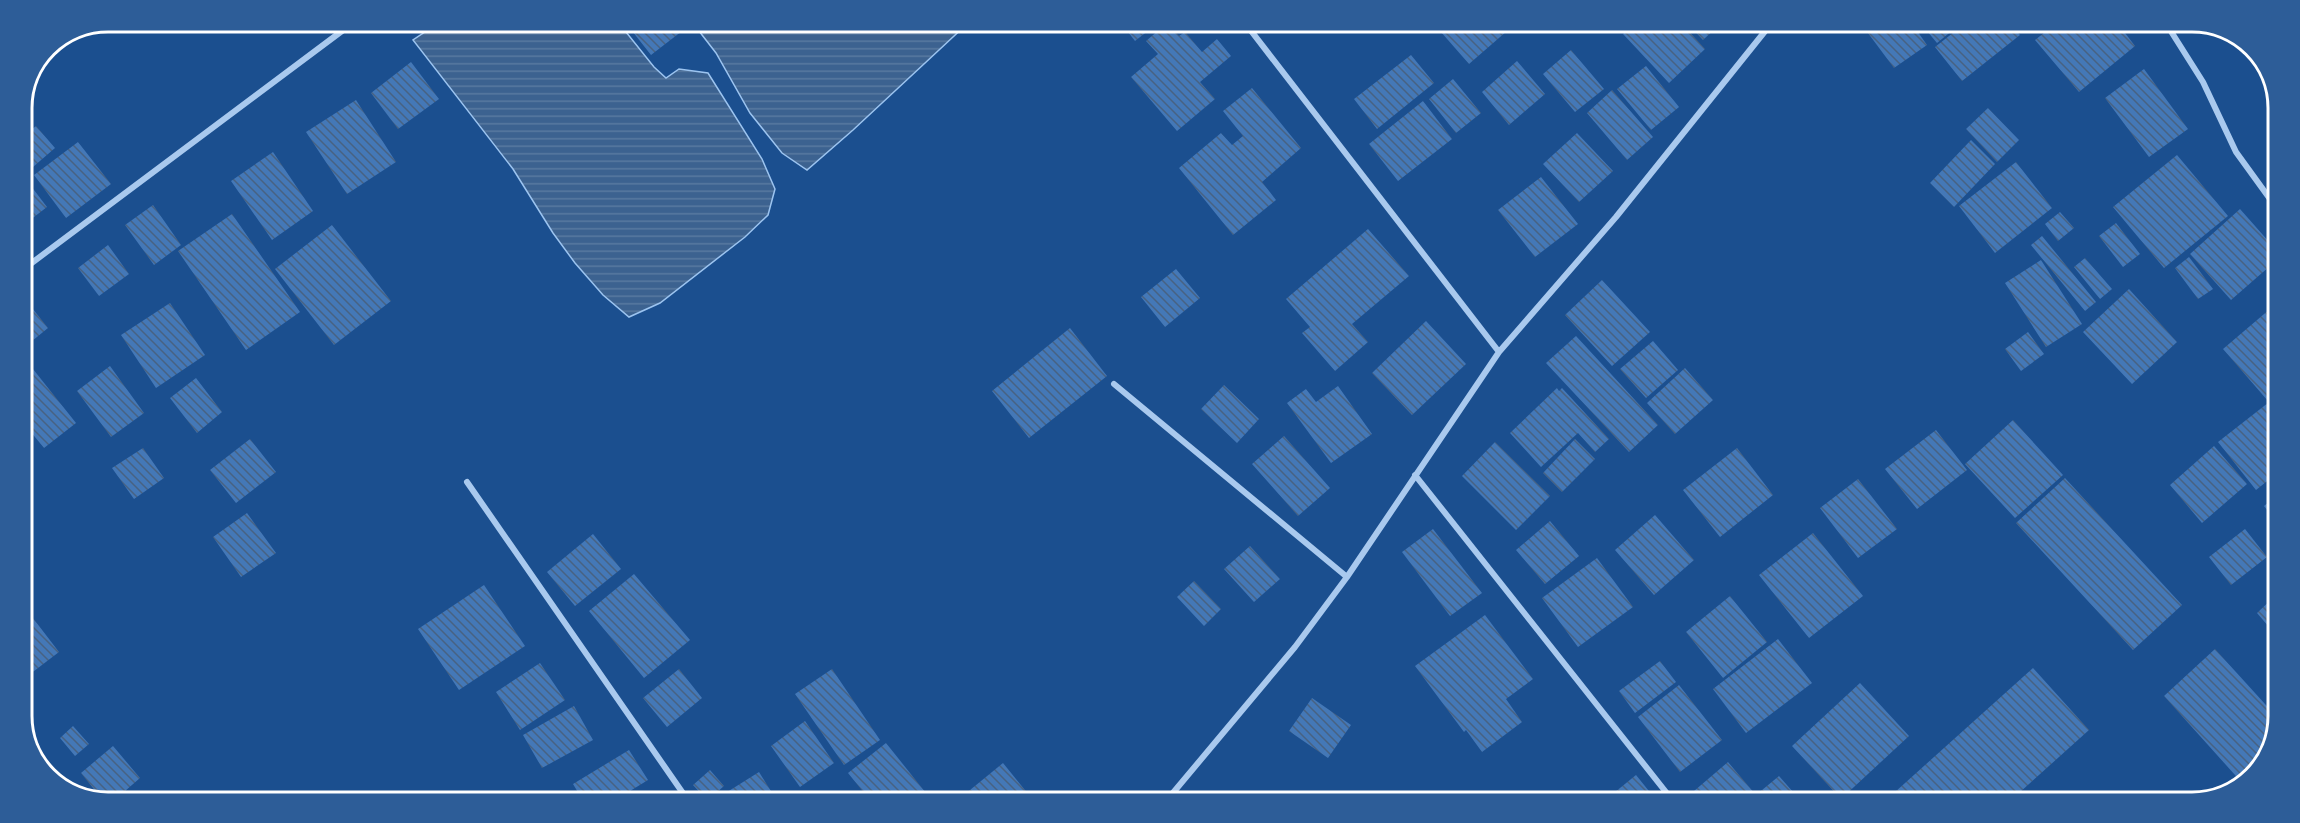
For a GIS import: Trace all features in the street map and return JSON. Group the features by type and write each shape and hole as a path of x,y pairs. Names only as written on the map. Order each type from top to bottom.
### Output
{"street":[{"path":"31,263 341,31"},
{"path":"1251,31 1499,352"},
{"path":"1174,792 1295,647 1347,578 1499,352 1616,217 1765,31"},
{"path":"2171,31 2203,82 2236,152 2268,196"},
{"path":"1114,384 1347,578"},
{"path":"1415,475 1666,792"},
{"path":"467,483 682,792"}],"water":[{"path":"426,31 625,31 654,67 666,78 679,69 708,73 762,159 775,189 768,215 745,237 660,303 629,317 603,295 575,263 553,233 513,169 413,40"},
{"path":"699,31 959,31 807,170 782,153 750,113 716,53"}],"building":[{"path":"632,31 682,31 651,55"},
{"path":"1127,31 1148,31 1135,41"},
{"path":"1158,31 1174,31 1179,36 1185,32 1202,52 1217,39 1231,56 1200,82 1215,99 1177,131 1131,77 1158,54 1146,41"},
{"path":"1440,31 1507,31 1469,64"},
{"path":"1626,31 1688,31 1705,49 1669,83 1623,34"},
{"path":"1695,31 1713,31 1703,40"},
{"path":"1866,31 1917,31 1927,45 1894,68"},
{"path":"1927,31 1952,31 1937,43"},
{"path":"1955,31 2016,31 2020,35 1962,81 1935,47"},
{"path":"2046,31 2124,31 2135,46 2079,92 2035,40"},
{"path":"1571,50 1604,89 1575,112 1543,74"},
{"path":"1411,55 1434,83 1377,129 1354,99"},
{"path":"1517,61 1545,94 1509,125 1482,92"},
{"path":"411,62 439,99 398,129 371,93"},
{"path":"1646,66 1679,107 1651,130 1617,89"},
{"path":"2144,69 2188,129 2149,157 2105,98"},
{"path":"1453,79 1481,113 1456,133 1429,99"},
{"path":"1252,88 1301,148 1262,182 1276,200 1233,235 1179,168 1221,133 1232,145 1243,136 1223,111"},
{"path":"1612,90 1653,137 1627,160 1587,113"},
{"path":"356,100 396,162 347,194 306,132"},
{"path":"1423,101 1452,139 1398,181 1369,144"},
{"path":"1988,108 2019,140 1997,162 1966,129"},
{"path":"36,126 55,148 33,167 31,165 31,130"},
{"path":"1577,133 1613,171 1579,202 1543,164"},
{"path":"1971,140 1995,164 1954,207 1930,183"},
{"path":"78,142 111,184 66,218 34,175"},
{"path":"273,152 313,211 272,240 231,181"},
{"path":"2177,155 2228,216 2164,268 2113,207"},
{"path":"2016,162 2052,208 1995,253 1959,206"},
{"path":"1541,177 1578,224 1535,257 1498,210"},
{"path":"31,186 47,207 31,219"},
{"path":"153,205 181,245 154,265 125,225"},
{"path":"2240,209 2268,241 2268,268 2231,300 2190,254"},
{"path":"2060,212 2074,228 2058,241 2045,224"},
{"path":"232,214 300,312 246,350 178,251"},
{"path":"2116,223 2140,254 2123,267 2099,236"},
{"path":"332,225 391,301 334,345 275,269"},
{"path":"1368,229 1409,276 1352,324 1368,342 1335,371 1302,333 1310,327 1286,299"},
{"path":"2042,236 2096,302 2085,311 2031,245"},
{"path":"108,245 129,274 99,296 78,268"},
{"path":"2189,257 2213,289 2198,299 2175,268"},
{"path":"2085,258 2112,289 2100,299 2074,267"},
{"path":"2041,260 2082,324 2046,347 2005,283"},
{"path":"1176,269 1200,298 1165,327 1141,297"},
{"path":"1602,280 1650,332 1612,366 1565,315"},
{"path":"2129,289 2177,342 2132,384 2083,332"},
{"path":"170,303 205,355 156,388 121,335"},
{"path":"31,307 48,328 31,342"},
{"path":"2268,311 2268,401 2223,349"},
{"path":"1426,321 1466,364 1412,415 1372,373"},
{"path":"1070,328 1107,376 1029,438 992,391"},
{"path":"2028,332 2044,354 2021,371 2005,349"},
{"path":"1576,336 1658,425 1629,452 1546,363"},
{"path":"1653,341 1678,370 1646,398 1620,369"},
{"path":"110,366 144,413 111,437 77,391"},
{"path":"31,367 76,423 44,448 32,433"},
{"path":"1685,368 1713,400 1675,434 1647,403"},
{"path":"196,378 222,412 197,433 170,398"},
{"path":"1224,385 1259,419 1237,443 1201,409"},
{"path":"1338,386 1372,434 1331,463 1287,403 1306,389 1316,402"},
{"path":"1557,388 1559,391 1562,388 1609,439 1595,452 1578,433 1541,467 1510,433"},
{"path":"2268,403 2268,480 2256,490 2218,442"},
{"path":"2013,420 2063,475 2015,518 1965,464"},
{"path":"1936,430 1967,470 1917,509 1885,469"},
{"path":"1284,436 1330,488 1298,516 1252,464"},
{"path":"250,439 276,472 236,503 210,470"},
{"path":"1575,439 1595,459 1562,492 1543,473"},
{"path":"1495,442 1550,496 1516,530 1462,476"},
{"path":"2214,446 2247,484 2202,523 2170,485"},
{"path":"143,448 164,478 134,499 112,468"},
{"path":"1737,448 1773,495 1720,537 1683,490"},
{"path":"2065,478 2182,605 2133,650 2016,523"},
{"path":"1858,479 1897,529 1858,558 1820,508"},
{"path":"247,513 276,553 241,577 213,537"},
{"path":"1655,515 1694,560 1654,595 1615,550"},
{"path":"1550,521 1579,556 1545,584 1516,550"},
{"path":"1433,529 1482,593 1450,616 1402,552"},
{"path":"2245,529 2267,557 2231,585 2209,557"},
{"path":"1813,533 1863,596 1809,638 1759,575"},
{"path":"593,534 621,569 575,606 547,572"},
{"path":"1250,546 1280,579 1254,602 1224,569"},
{"path":"1597,558 1633,607 1578,647 1542,598"},
{"path":"634,574 690,640 644,678 589,611"},
{"path":"1194,581 1221,609 1204,626 1177,597"},
{"path":"484,585 525,646 459,690 418,629"},
{"path":"1730,596 1767,642 1723,678 1686,632"},
{"path":"2268,603 2268,626 2257,613"},
{"path":"1485,615 1533,679 1506,699 1522,722 1482,752 1466,730 1464,732 1415,666"},
{"path":"32,617 59,652 32,673"},
{"path":"1778,639 1812,683 1746,733 1713,689"},
{"path":"2215,649 2268,707 2267,730 2253,762 2237,777 2164,696"},
{"path":"1660,661 1676,682 1635,713 1619,691"},
{"path":"540,663 565,700 520,730 496,692"},
{"path":"2033,668 2089,730 2020,792 1895,792"},
{"path":"679,669 702,698 667,727 643,698"},
{"path":"832,669 880,740 844,765 795,694"},
{"path":"1860,683 1909,736 1849,792 1835,792 1792,746"},
{"path":"1679,685 1722,740 1680,772 1638,717"},
{"path":"1312,698 1351,725 1328,758 1289,731"},
{"path":"574,706 593,740 542,768 523,735"},
{"path":"805,721 834,763 800,787 771,746"},
{"path":"73,726 89,744 75,756 60,738"},
{"path":"886,743 925,792 863,792 848,773"},
{"path":"113,746 140,778 124,792 107,792 95,790 81,773"},
{"path":"629,750 648,780 628,792 578,792 573,784"},
{"path":"1728,762 1753,792 1695,792"},
{"path":"1003,763 1027,792 968,792"},
{"path":"710,770 724,786 717,792 700,792 693,785"},
{"path":"759,772 772,792 727,792"},
{"path":"1636,775 1650,792 1615,792"},
{"path":"1779,776 1793,792 1760,792"}]}
